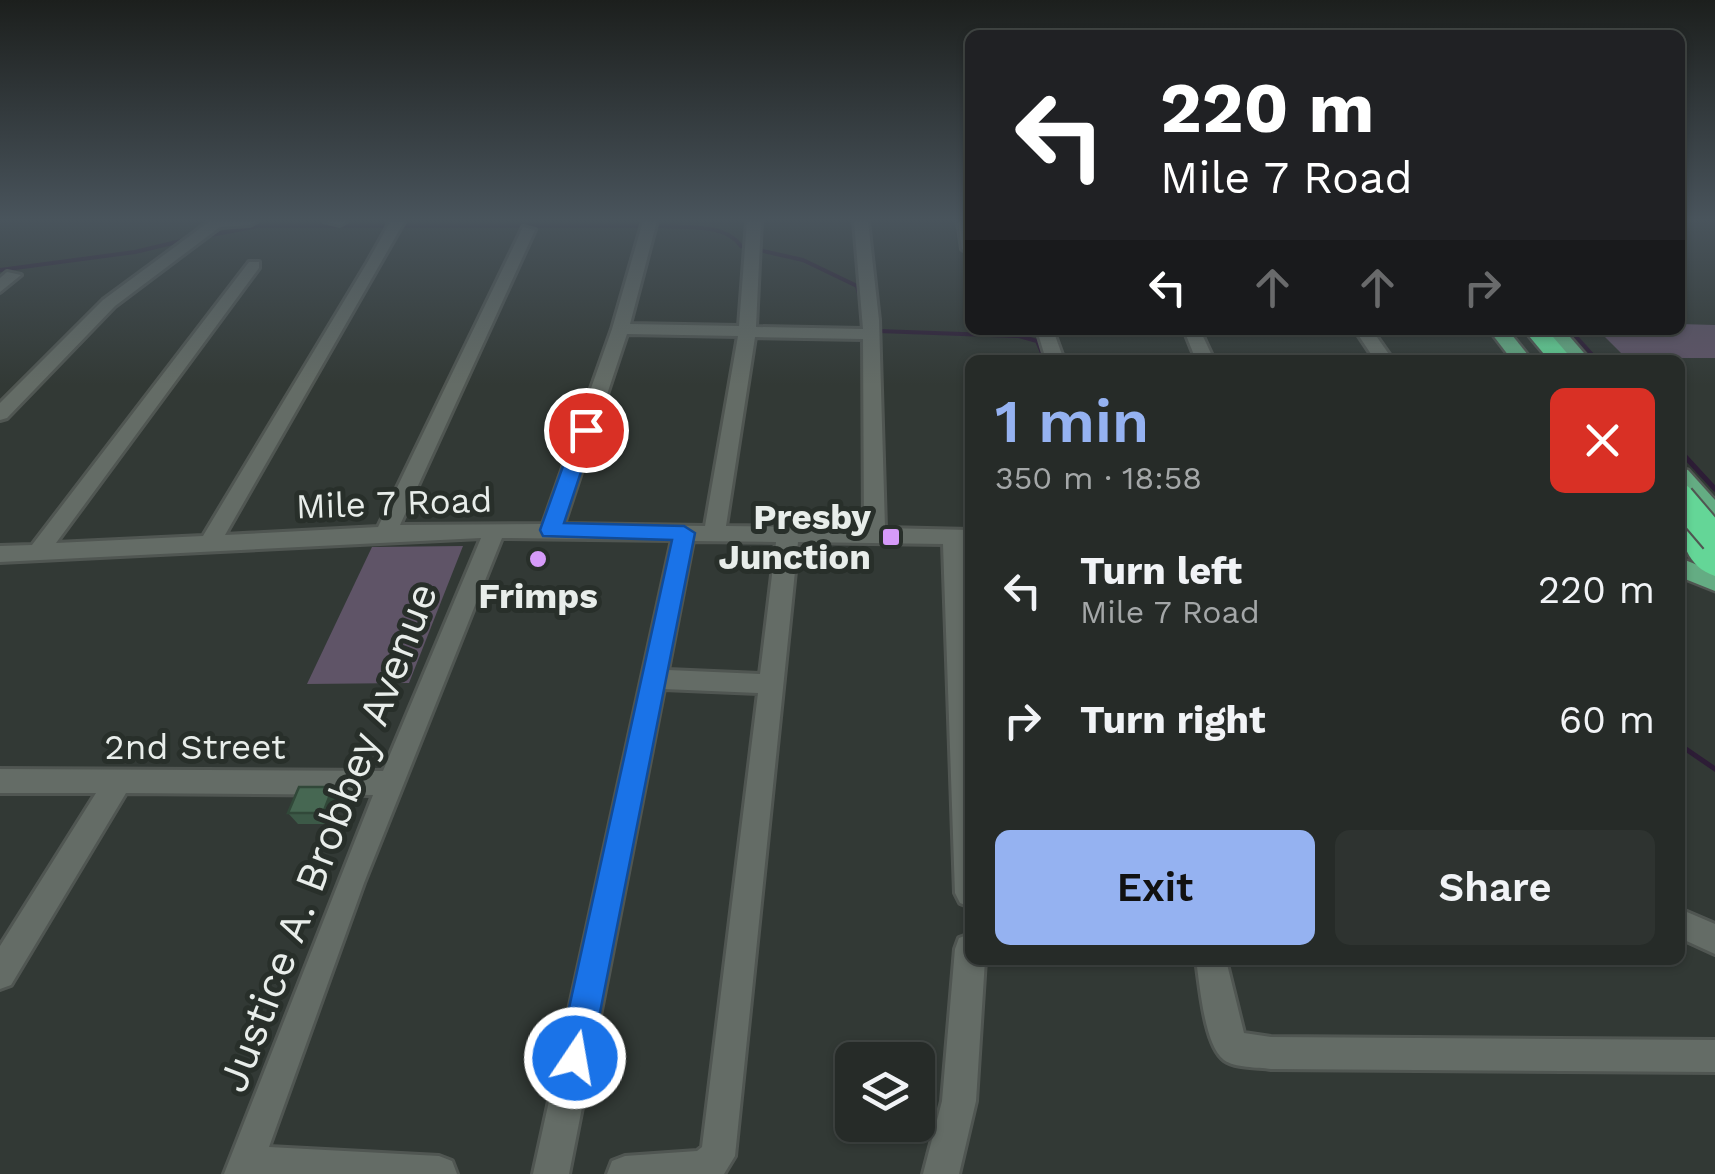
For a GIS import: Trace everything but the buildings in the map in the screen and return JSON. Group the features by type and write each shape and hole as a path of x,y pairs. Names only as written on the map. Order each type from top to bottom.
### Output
{"highway":[{"path":"1521,335 1538,355"},
{"path":"1539,335 1557,355"},
{"path":"1685,504 1715,539"},
{"path":"1685,532 1705,578"}],"main road":[{"path":"1502,335 1518,355"},
{"path":"1558,335 1576,355"},
{"path":"1685,480 1715,514"},
{"path":"1685,520 1715,523"}],"street":[{"path":"0,414 109,303 145,276"},
{"path":"38,552 246,276"},
{"path":"210,543 364,276"},
{"path":"385,534 506,276"},
{"path":"551,530 635,276"},
{"path":"714,533 746,331 749,276"},
{"path":"866,276 875,535"},
{"path":"620,329 870,328"},
{"name":"Mile 7 Road","path":"0,554 452,530 961,537"},
{"name":"Justice A. Brobbey Avenue","path":"244,1169 390,783 494,532"},
{"path":"550,1174 684,533"},
{"path":"625,1174 704,1168 718,1156 788,535"},
{"path":"961,537 965,670"},
{"path":"654,680 770,684"},
{"name":"2nd Street","path":"0,781 390,783"},
{"path":"0,974 118,782"},
{"path":"1685,925 1715,939"},
{"path":"941,1174 959,1101 969,965"},
{"path":"1212,965 1226,1037 1235,1048 1271,1053 1715,1056"},
{"path":"244,1169 438,1174"}],"shaded area":[{"path":"1685,324 1715,325 1715,358 1623,355 1603,335 1685,335"},
{"path":"463,546 409,683 307,684 372,547"}],"waterway":[{"path":"836,276 857,286 861,301"},
{"path":"862,312 862,325 878,331 965,334"},
{"path":"991,335 1037,341 1043,355"},
{"path":"1574,335 1592,355"},
{"path":"1685,456 1715,489"},
{"path":"1685,748 1715,769"}],"place":[{"name":"Presby Junction","path":"891,537"},
{"name":"Frimps","path":"538,559"}],"route":[{"path":"575,1058 684,533 551,530 586,430"}]}
